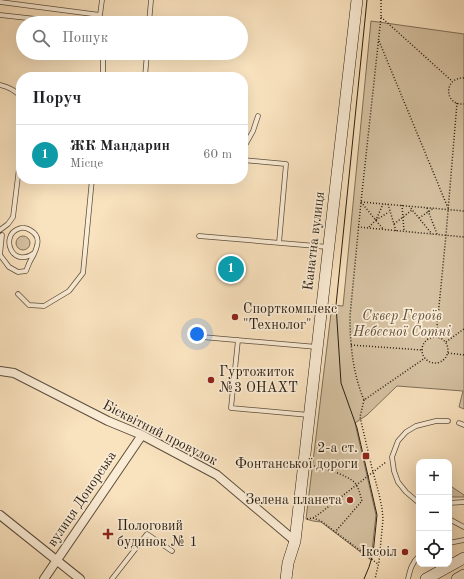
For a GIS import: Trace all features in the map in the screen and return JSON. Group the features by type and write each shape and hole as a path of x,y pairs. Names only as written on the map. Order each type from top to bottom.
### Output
{"main road":[{"name":"Канатна вулиця","path":"286,579 288,563 295,541 298,518 357,0"},
{"path":"426,579 464,558"},
{"path":"457,579 464,575"}],"street":[{"name":"Бісквітний провулок","path":"0,371 14,373 108,421 142,435 217,475 295,541"},
{"name":"вулиця Донорська","path":"44,579 142,435"},
{"path":"0,515 80,579"}],"lane":[{"path":"0,2 100,15 102,0"},
{"path":"151,16 152,0"},
{"path":"0,15 16,17"},
{"path":"102,72 103,60"},
{"path":"145,72 146,60"},
{"path":"0,85 7,86 16,91"},
{"path":"248,140 258,116"},
{"path":"248,160 286,164 279,243"},
{"path":"8,244 11,234 18,229 28,228 36,234 38,239 37,249 26,271 18,272 9,267 0,254 1,232 13,217 17,184"},
{"path":"18,294 29,305 44,306 69,291 83,273 92,184"},
{"path":"1,232 15,256 25,258 34,253"},
{"path":"199,236 329,247"},
{"path":"202,337 317,346"},
{"path":"238,340 231,408 310,415"},
{"path":"416,500 406,492 398,482 394,471 392,457 398,441 406,432 416,426 436,421 448,421"},
{"path":"459,423 464,425"},
{"path":"452,503 464,502"},
{"path":"452,521 464,527"},
{"path":"112,579 147,534 172,551"},
{"path":"452,542 464,540"},
{"path":"408,579 409,572 416,559"}],"path":[{"path":"375,579 382,546 382,508 360,417 364,400 356,375 351,345 350,316 358,227 379,40 381,0"},
{"path":"381,17 452,81"},
{"path":"379,40 448,209"},
{"path":"464,78 452,81 448,89 450,98 453,101 464,104"},
{"path":"436,337 457,103"},
{"path":"361,202 464,211"},
{"path":"361,202 383,229"},
{"path":"376,220 383,204"},
{"path":"388,204 396,231"},
{"path":"402,205 404,231"},
{"path":"409,206 432,234"},
{"path":"426,207 437,234"},
{"path":"419,218 434,208"},
{"path":"394,224 412,210"},
{"path":"368,228 376,220 390,211"},
{"path":"358,227 464,237"},
{"path":"446,342 464,329"},
{"path":"430,338 441,338 446,342 448,353 445,359 438,363 431,362 425,358 422,350 425,342 430,338"},
{"path":"351,345 422,350"},
{"path":"448,353 464,355"},
{"path":"364,400 425,358"},
{"path":"313,518 392,457"},
{"path":"304,465 321,467 352,481 360,493 362,501 335,532"},
{"path":"298,518 313,518 321,521 379,564"}],"green space":[{"name":"Сквер Героїв Небесної Сотні","path":"371,21 464,34 464,409 459,407 463,391 397,386 367,415 355,423 376,515 371,560 321,522 306,519 332,305 343,306"},
{"path":"20,236 26,236 30,240 30,246 26,250 20,250 16,246 16,240"},
{"path":"452,487 464,495 464,497 452,497"}],"tram line":[{"path":"364,579 373,554 377,515 357,428 341,383 336,305 367,0"}],"place":[{"name":"ЖК Мандарин","path":"231,269"},
{"name":"Спорткомплекс \"Технолог\"","path":"235,317"},
{"name":"Гуртожиток №3 ОНАХТ","path":"211,380"},
{"name":"2-а ст. Фонтанської дороги","path":"366,456"},
{"name":"Зелена планета","path":"350,500"},
{"name":"Пологовий будинок № 1","path":"108,534"},
{"name":"Іксоіл","path":"405,552"}]}
